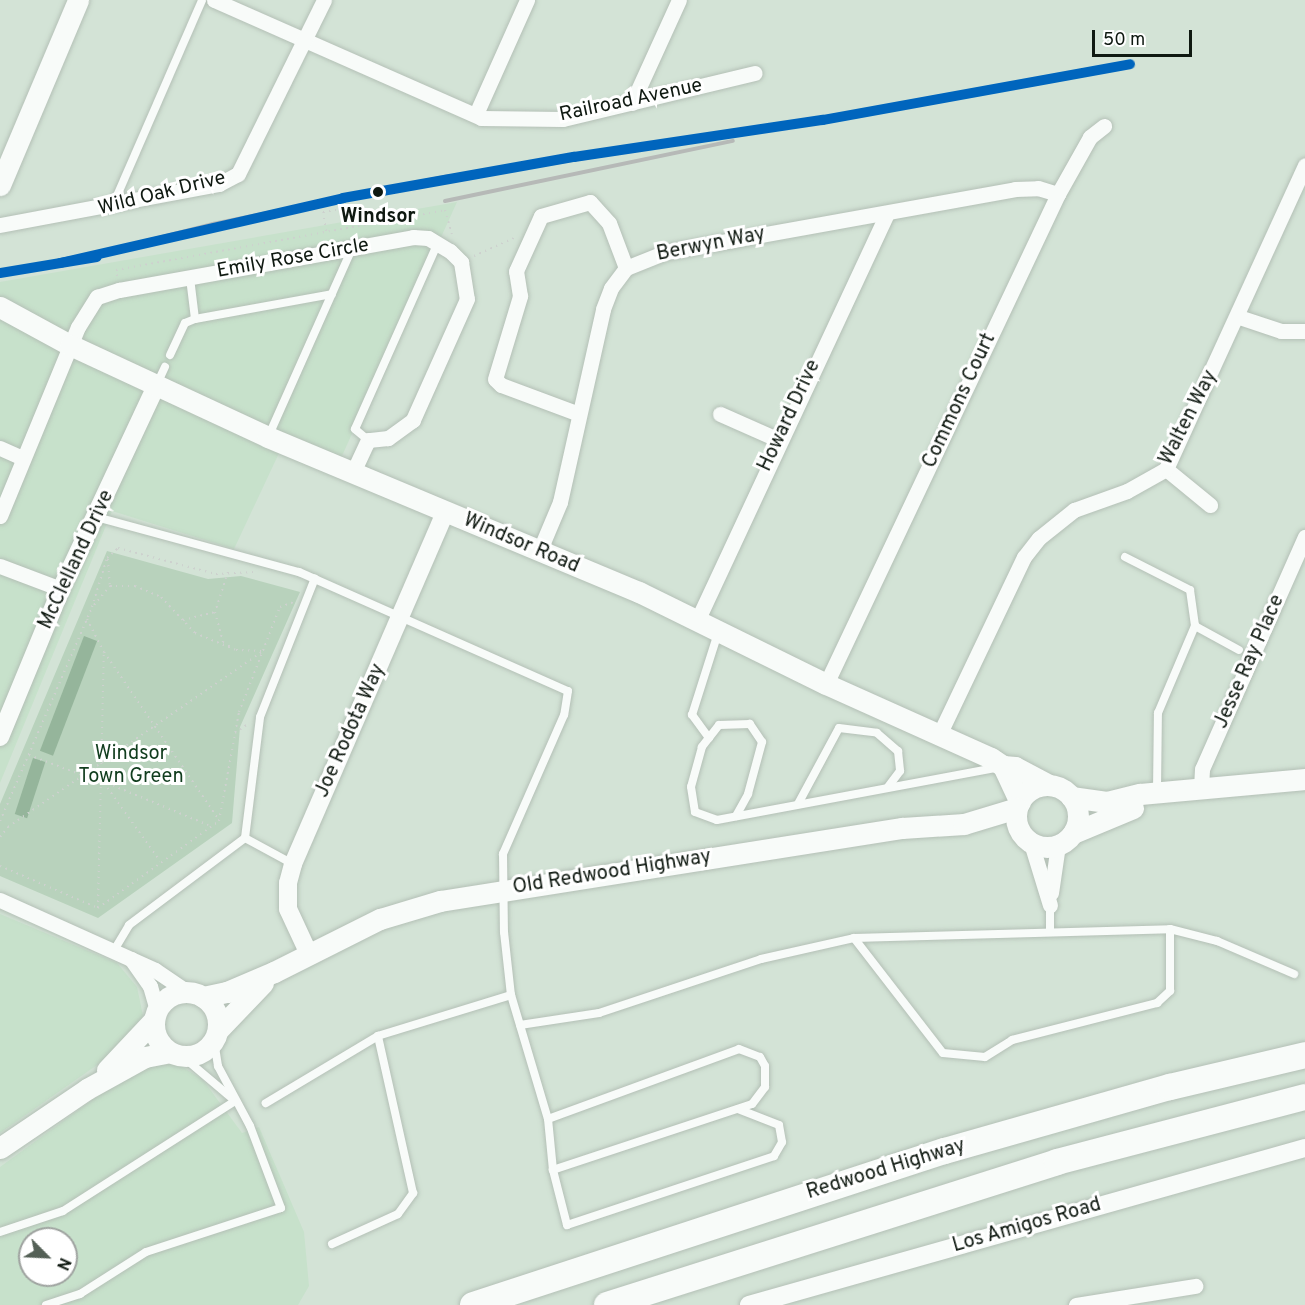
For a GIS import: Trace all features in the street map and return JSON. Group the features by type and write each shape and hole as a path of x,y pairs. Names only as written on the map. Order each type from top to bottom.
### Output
{"highway":[{"name":"Redwood Highway","path":"473,1305 945,1151 1170,1087 1305,1054"},
{"path":"607,1305 1057,1161 1305,1098"}],"main road":[{"path":"0,185 4,160 78,0"},
{"name":"Windsor Road","path":"0,308 30,321 36,328 70,345 161,376 268,437 445,513 639,592 718,633 826,684 1003,766 1015,767 1049,785"},
{"name":"Windsor Road","path":"0,322 25,330 36,328"},
{"path":"1003,766 1019,805 1027,839 1066,839 1142,805 1157,794"},
{"path":"1019,805 1032,789 1049,785 1071,796 1107,802 1201,788 1305,779"},
{"path":"1066,839 1078,814 1071,796"},
{"name":"Old Redwood Highway","path":"964,825 1019,805"},
{"name":"Old Redwood Highway","path":"196,994 227,992 274,972 308,952 380,919 440,901 902,828 964,825 1027,839"},
{"name":"Old Redwood Highway","path":"216,1035 274,972"},
{"path":"0,1148 87,1089 145,1057 200,1053 216,1035 215,1011 196,994 170,996 156,1015 87,1089"},
{"path":"156,1015 157,1038 176,1054"}],"street":[{"name":"Railroad Avenue","path":"214,0 481,118 562,119 755,73"},
{"name":"Wild Oak Drive","path":"0,225 113,207 219,184 238,174 306,41 324,0"},
{"path":"476,114 527,0"},
{"path":"633,103 680,0"},
{"name":"Commons Court","path":"826,684 1058,194 1090,137 1104,126"},
{"name":"Walten Way","path":"939,735 1024,557 1039,538 1074,510 1118,495 1166,469 1239,317 1305,165"},
{"name":"Berwyn Way","path":"626,268 666,252 1015,189 1038,188 1058,194"},
{"path":"539,552 560,502 603,309 611,288 626,268 609,222 590,202 541,216 516,271 520,296 495,379 501,385 579,414"},
{"name":"Howard Drive","path":"697,621 779,440 887,213"},
{"name":"Emily Rose Circle","path":"0,516 22,458 83,315 97,297 413,237 438,242"},
{"path":"353,472 368,440 388,438 413,420 467,299 461,262 438,242"},
{"path":"1239,317 1281,331 1305,331"},
{"name":"McClelland Drive","path":"0,737 61,589 161,376"},
{"path":"720,414 779,440"},
{"path":"0,448 22,458"},
{"path":"1166,469 1210,505"},
{"name":"Joe Rodota Way","path":"308,952 288,909 288,884 293,864 445,513"},
{"name":"Jesse Ray Place","path":"1201,788 1202,769 1305,537"},
{"path":"0,566 61,589"},
{"path":"1027,839 1050,905"},
{"path":"1050,905 1066,839"},
{"path":"0,900 112,953 131,959 196,994"},
{"path":"131,959 150,986 156,1015"},
{"name":"Los Amigos Road","path":"754,1304 1305,1148"},
{"path":"1076,1305 1196,1286"}],"lane":[{"path":"113,207 202,0"},
{"path":"368,440 355,429 438,242"},
{"path":"268,437 353,248"},
{"path":"190,278 195,319"},
{"path":"170,355 185,323 195,319 332,294"},
{"path":"96,517 315,578 568,691 564,715 503,854 503,890 511,995 548,1119 553,1170 567,1225 774,1156 782,1142 779,1125 738,1109"},
{"path":"1125,557 1190,590 1195,626 1158,713 1157,794"},
{"path":"112,953 129,925 245,838 260,717 315,578"},
{"path":"1195,626 1239,650"},
{"path":"709,738 692,715 718,633"},
{"path":"736,816 748,794 762,742 750,724 719,724 702,747 691,787 695,812 717,820 1003,766"},
{"path":"798,804 839,728 877,733 898,752 900,771 888,787"},
{"path":"245,838 293,864"},
{"path":"1050,905 1050,932"},
{"path":"520,1025 599,1013 761,959 854,938 1170,929 1217,941 1294,974"},
{"path":"854,938 943,1053 985,1057 1012,1040 1157,1003 1170,991 1170,929"},
{"path":"266,1103 378,1036 511,995"},
{"path":"46,1305 80,1294 146,1252 281,1208 250,1126 218,1066 216,1035"},
{"path":"332,1244 398,1214 413,1193 378,1036"},
{"path":"548,1119 739,1048 760,1057 766,1077 752,1104 553,1170"},
{"path":"176,1054 235,1101"},
{"path":"0,1232 63,1211 235,1101"}],"path":[{"path":"326,231 323,212 360,206"},
{"path":"117,276 116,270 445,210 455,238"},
{"path":"461,262 535,228"},
{"path":"0,822 92,607 107,558 118,548 216,574 260,573"},
{"path":"92,607 110,586 107,558"},
{"path":"228,572 215,612 223,642 236,651"},
{"path":"110,586 135,586 161,597 195,633 236,651 263,651"},
{"path":"219,821 239,712 280,607 298,601"},
{"path":"182,621 215,612"},
{"path":"87,619 104,652 156,724 219,821"},
{"path":"0,837 8,826 263,651"},
{"path":"98,908 104,652"},
{"path":"29,755 82,775"},
{"path":"102,781 208,826"},
{"path":"102,781 160,862"},
{"path":"98,908 208,826 219,821"},
{"path":"0,866 98,908"}],"shaded area":[{"path":"457,202 341,458 288,434 234,549 112,511 0,783 0,282"},
{"path":"84,636 97,641 53,756 40,751"},
{"path":"33,758 45,762 27,818 15,814"},
{"path":"0,914 117,963 137,987 143,1016 107,1058 0,1133"},
{"path":"156,1060 175,1062 203,1080 242,1133 259,1127 304,1232 309,1286 298,1305 0,1305 0,1167 139,1066"}],"green space":[{"name":"Windsor Town Green","path":"107,551 208,579 241,576 300,592 240,727 232,823 98,918 0,876 0,804"}],"railway":[{"path":"441,181 823,120 1130,64"},
{"path":"445,201 733,141"},
{"path":"60,263 213,224 449,176"}],"transit line":[{"path":"60,263 343,198 574,157 823,120 1130,64"},
{"path":"0,273 97,257"}],"place":[{"name":"Windsor","path":"378,192"}]}
